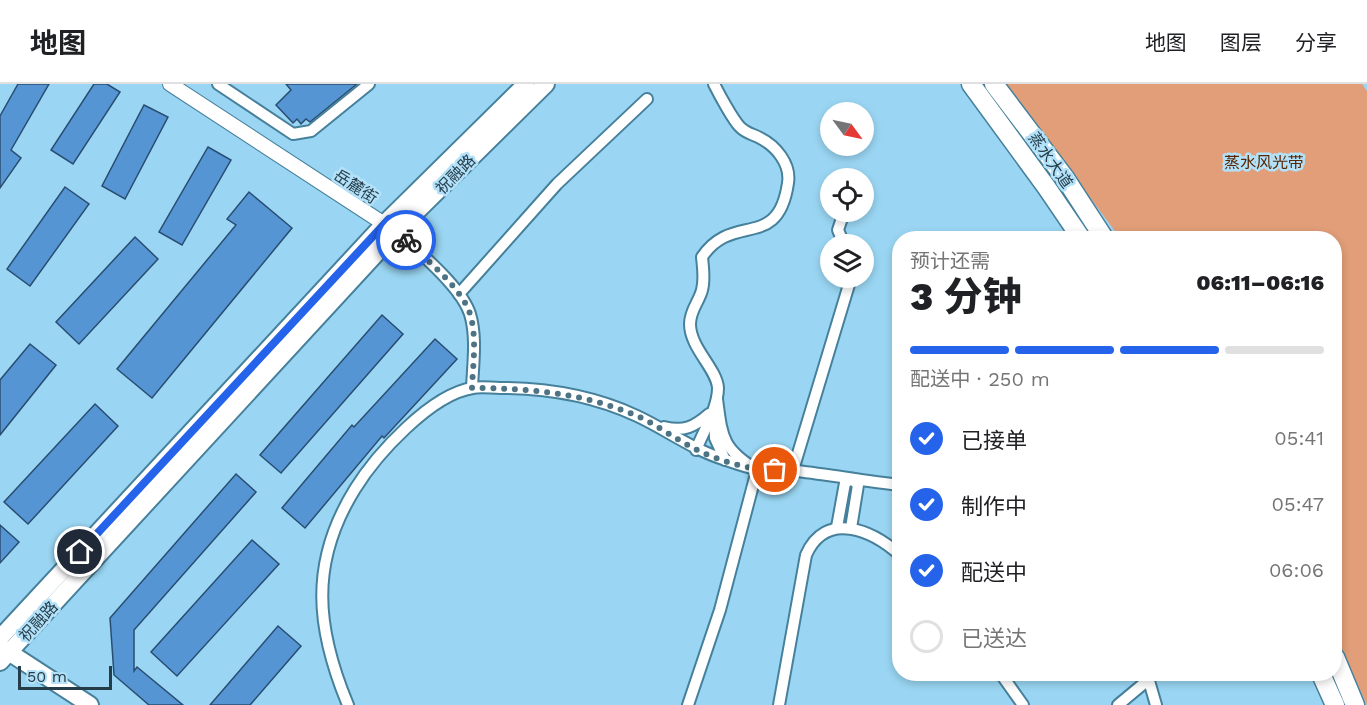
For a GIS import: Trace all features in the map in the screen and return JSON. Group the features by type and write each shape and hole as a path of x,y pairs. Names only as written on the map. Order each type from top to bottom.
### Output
{"main road":[{"name":"祝融路","path":"2,653 390,225 526,84"},
{"name":"祝融路","path":"390,225 546,84"},
{"name":"蒸水大道","path":"971,84 1076,231"},
{"name":"蒸水大道","path":"994,84 1065,178 1099,231"},
{"path":"2,653 72,705"},
{"path":"2,653 90,705"},
{"path":"1342,674 1355,705"},
{"path":"1324,681 1335,705"}],"street":[{"name":"岳麓街","path":"170,84 390,225"},
{"name":"岳麓街","path":"184,84 390,225"},
{"path":"218,84 293,134 311,131 369,84"},
{"path":"707,84 716,88 737,124 747,133 760,138 774,148 785,162 789,178 786,197 780,213 769,223 756,229 736,231 720,238 708,248 702,257 704,275 702,290 692,309 690,326 694,342 718,385 713,429 724,460"},
{"path":"459,294 557,184 647,99"},
{"path":"390,225 459,294 470,312 473,330 472,388"},
{"path":"793,470 847,288"},
{"path":"348,705 326,645 321,609 323,576 331,540 344,506 379,454 434,406 456,393 472,388 527,388 577,395 636,415 696,450 758,470 793,470 852,482 892,486"},
{"path":"696,450 717,397"},
{"path":"717,397 725,440 739,459 758,470"},
{"path":"653,424 676,430 688,429 711,412"},
{"path":"688,705 720,610 758,470"},
{"path":"837,527 852,482"},
{"path":"851,528 852,482"},
{"path":"779,705 806,555 812,542 837,527 851,528 876,537 892,549"},
{"path":"1006,681 1023,705"},
{"path":"1118,705 1143,681"},
{"path":"1148,681 1156,705"}],"green space":[{"name":"蒸水风光带","path":"1006,84 1362,84 1367,91 1367,705 1342,651 1342,231 1115,231"}],"building":[{"path":"18,84 49,84 11,150 21,158 0,188 0,116"},
{"path":"94,84 107,84 120,92 73,164 51,150"},
{"path":"286,84 357,84 310,122 306,119 301,124 297,119 293,123 276,105 291,90"},
{"path":"144,105 168,117 125,199 102,186"},
{"path":"208,147 231,160 182,245 159,232"},
{"path":"65,187 89,204 30,286 7,269"},
{"path":"249,192 292,228 152,398 117,369 236,225 227,219"},
{"path":"135,237 158,259 79,344 56,322"},
{"path":"382,315 403,334 281,473 260,455"},
{"path":"435,339 457,359 384,438 382,436 305,528 282,508 352,425 354,427"},
{"path":"30,344 56,365 0,435 0,380"},
{"path":"95,404 118,426 28,524 4,502"},
{"path":"236,474 256,492 134,630 134,671 137,667 183,705 149,705 114,675 110,618"},
{"path":"0,525 19,542 0,563"},
{"path":"252,540 279,564 177,676 151,652"},
{"path":"278,626 301,646 250,705 210,705"}],"way so far":[{"path":"406,240 459,294 470,312 473,330 472,388 527,388 577,395 636,415 696,450 758,470 775,470"}],"route":[{"path":"80,552 389,219 406,240"}]}
